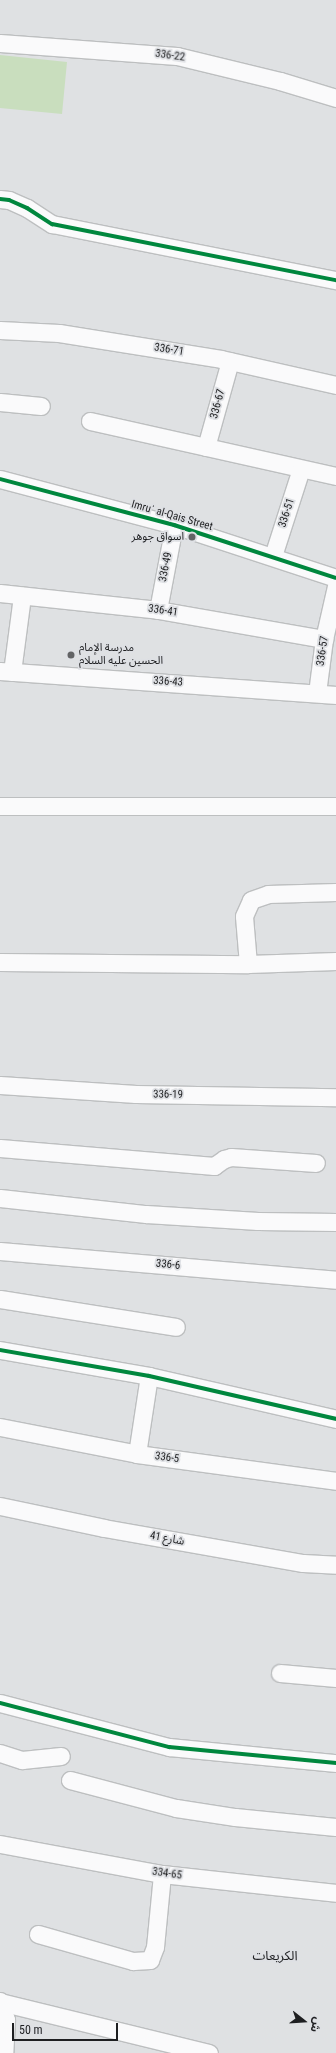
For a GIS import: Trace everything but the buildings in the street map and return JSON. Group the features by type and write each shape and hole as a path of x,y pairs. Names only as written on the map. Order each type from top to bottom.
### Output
{"street":[{"name":"336-22","path":"0,43 177,56 280,81 336,98"},
{"path":"0,199 9,200 27,208 52,224 336,280"},
{"name":"336-71","path":"0,330 59,333 230,361 336,385"},
{"name":"336-67","path":"206,447 230,361"},
{"path":"0,402 41,406"},
{"path":"90,421 336,476"},
{"name":"336-51","path":"273,556 301,469"},
{"name":"Imruʾ al-Qais Street","path":"0,479 174,525 273,556 336,578"},
{"name":"336-49","path":"158,610 174,525"},
{"name":"336-57","path":"318,693 324,639 336,586"},
{"name":"336-41","path":"0,593 158,610 324,639"},
{"path":"6,672 22,596"},
{"name":"336-43","path":"6,672 336,695"},
{"path":"0,806 336,806"},
{"path":"248,964 244,916 250,900 268,894 336,892"},
{"path":"0,962 248,964 336,961"},
{"name":"336-19","path":"0,1085 136,1094 336,1097"},
{"path":"0,1148 214,1166 224,1159 231,1157 316,1163"},
{"path":"0,1198 198,1217 258,1221 336,1222"},
{"name":"336-6","path":"0,1251 336,1280"},
{"path":"0,1300 176,1327"},
{"path":"0,1350 149,1376 336,1419"},
{"path":"137,1454 149,1376"},
{"name":"336-5","path":"0,1427 137,1454 336,1481"},
{"name":"شارع 41","path":"0,1506 303,1563 336,1565"},
{"path":"280,1673 336,1678"},
{"path":"0,1703 169,1747 336,1763"},
{"path":"0,1753 22,1760 61,1756"},
{"path":"70,1780 176,1808 242,1818 336,1826"},
{"name":"334-65","path":"0,1844 162,1874 336,1893"},
{"path":"38,1934 133,1961 150,1960 155,1947 162,1874"},
{"path":"0,2002 6,2020 4,2053"},
{"path":"0,2002 209,2053"}],"green space":[{"path":"0,55 67,62 62,114 0,108"}],"cycle path":[{"path":"0,199 9,200 27,208 52,224 336,280"},
{"path":"0,479 174,525 336,578"},
{"path":"0,1350 149,1376 336,1419"},
{"path":"0,1703 169,1747 336,1763"}],"place":[{"name":"اسواق جوهر","path":"192,537"},
{"name":"مدرسة الإمام الحسين عليه السلام","path":"71,655"}],"district":[{"name":"الكريعات","path":"275,1956"}]}
